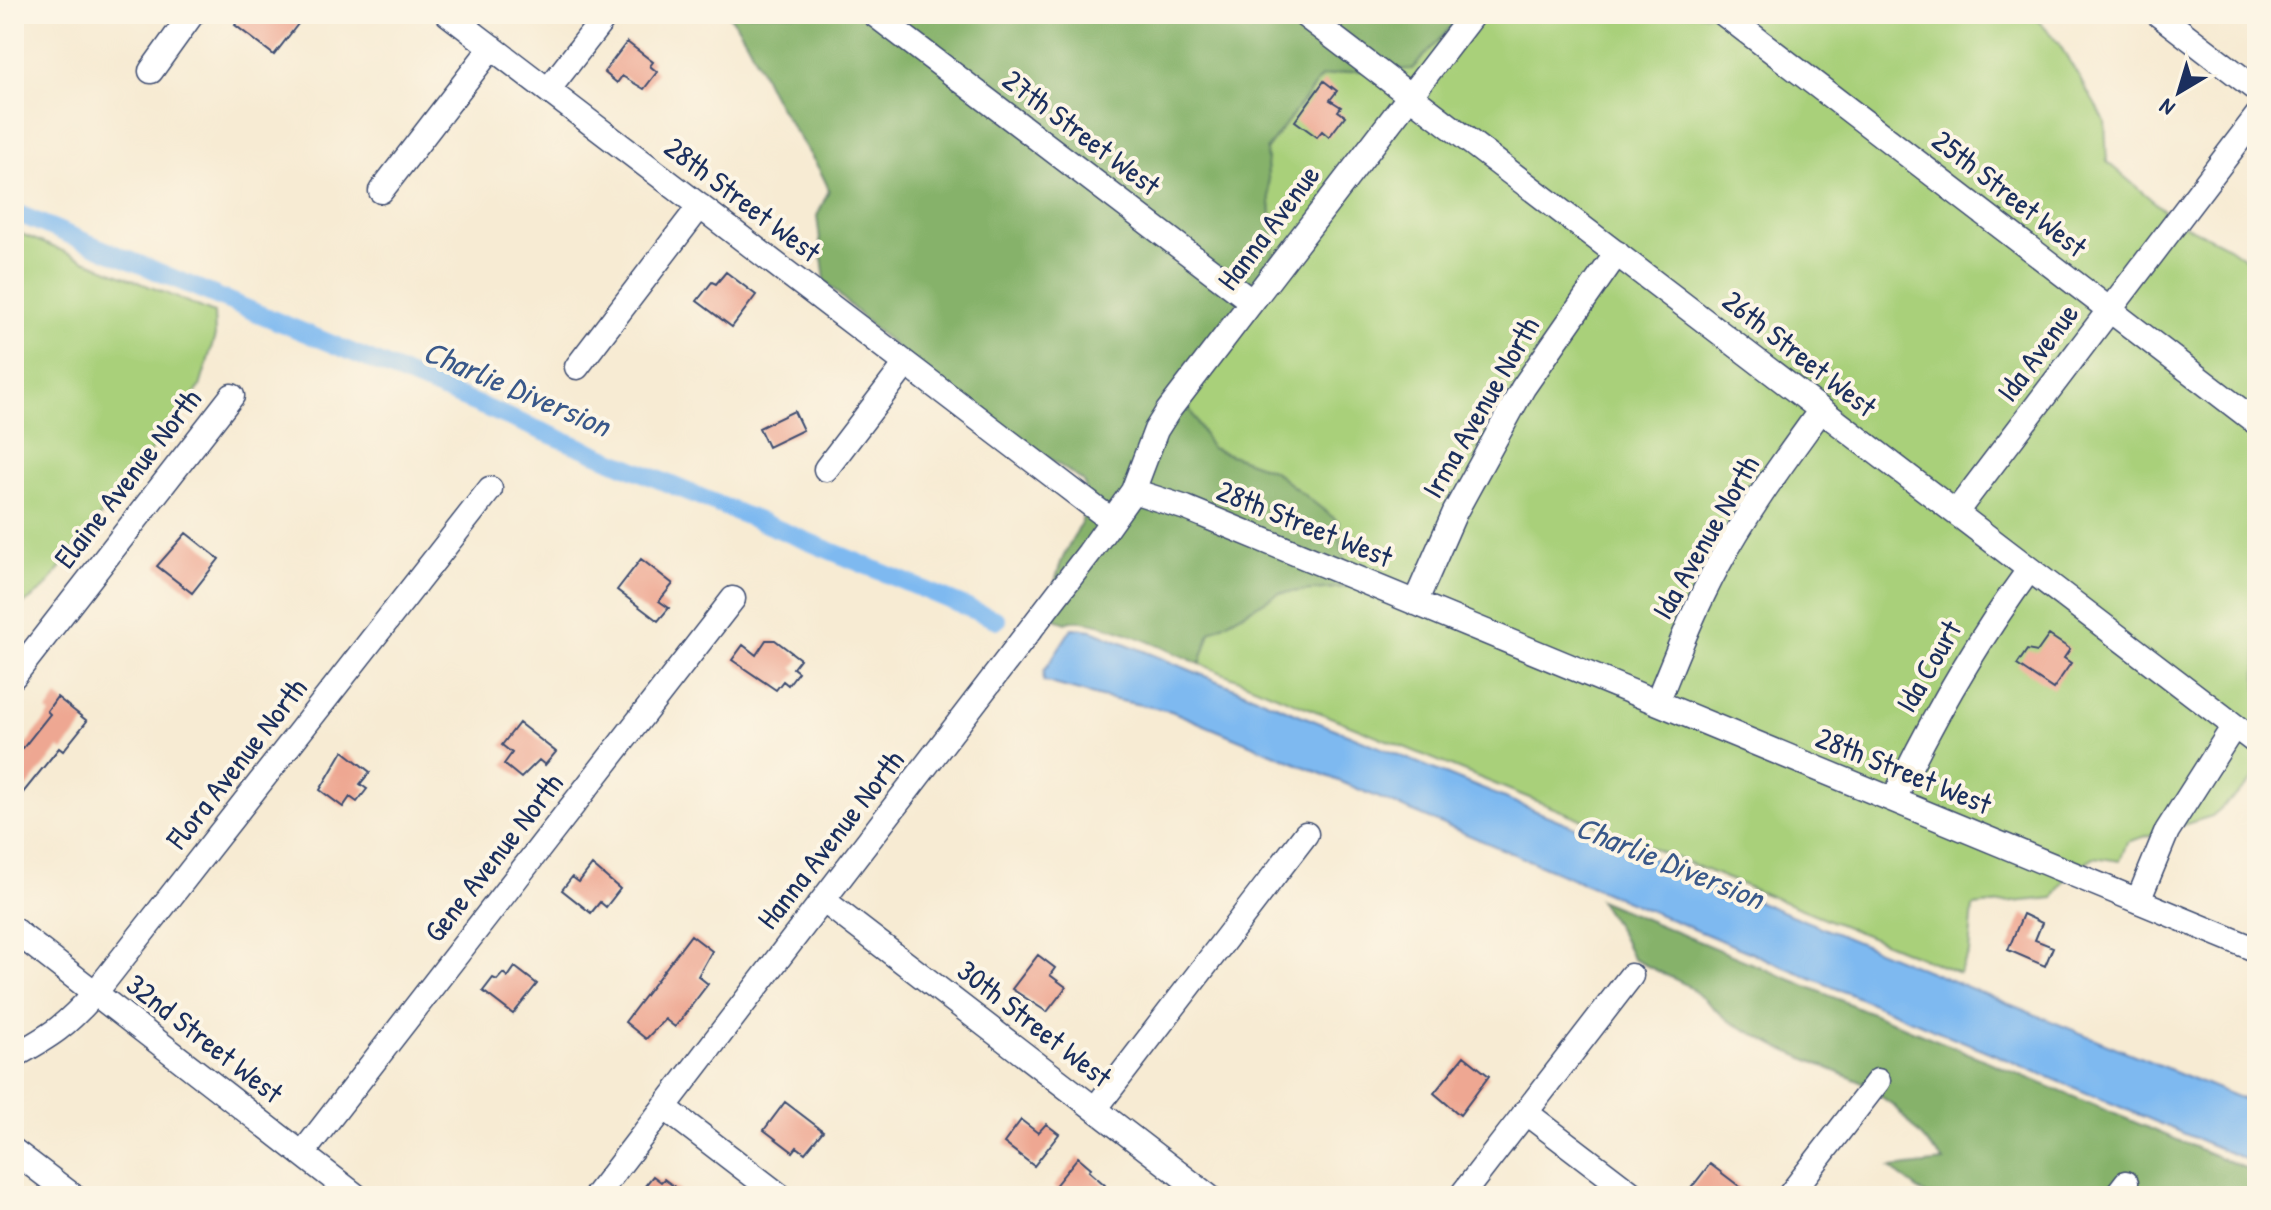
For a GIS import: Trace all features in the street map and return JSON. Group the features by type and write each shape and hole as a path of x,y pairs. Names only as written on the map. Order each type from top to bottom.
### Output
{"street":[{"path":"151,71 192,14"},
{"name":"28th Street West","path":"448,14 1111,520"},
{"path":"548,90 607,14"},
{"name":"27th Street West","path":"874,14 1251,301"},
{"name":"26th Street West","path":"1303,14 2257,743"},
{"name":"Hanna Avenue","path":"1133,491 1156,430 1251,301 1473,14"},
{"name":"25th Street West","path":"1724,14 2257,423"},
{"path":"2158,14 2257,90"},
{"path":"381,191 492,47"},
{"name":"Ida Avenue","path":"1956,512 2257,116"},
{"path":"577,367 700,206"},
{"name":"Irma Avenue North","path":"1415,603 1455,512 1523,388 1617,253"},
{"path":"826,469 906,364"},
{"name":"Elaine Avenue North","path":"14,676 232,396"},
{"name":"Ida Avenue North","path":"1657,702 1682,640 1718,566 1777,472 1821,410"},
{"name":"Flora Avenue North","path":"14,1056 55,1034 95,993 490,489"},
{"path":"1111,520 1133,491"},
{"name":"28th Street West","path":"1133,491 1186,508 2257,950"},
{"name":"Hanna Avenue North","path":"596,1196 1081,564 1111,520"},
{"name":"Ida Court","path":"1894,799 1957,675 1993,618 2029,570"},
{"name":"Gene Avenue North","path":"302,1154 733,599"},
{"path":"2138,901 2167,831 2234,726"},
{"path":"1095,1109 1306,834"},
{"name":"30th Street West","path":"823,900 1208,1196"},
{"name":"32nd Street West","path":"14,930 356,1196"},
{"path":"1461,1196 1631,976"},
{"path":"1789,1196 1878,1081"},
{"path":"664,1107 780,1196"},
{"path":"1525,1112 1635,1196"},
{"path":"14,1151 73,1196"}],"green space":[{"path":"728,14 1279,14 1295,26 1310,14 1463,14 1412,69 1352,71 1321,77 1266,150 1274,254 1183,397 1211,448 1272,470 1339,522 1347,587 1279,593 1210,632 1200,664 1111,628 1077,621 1066,623 1047,616 1060,567 1084,514 1084,482 934,379 872,327 825,281 817,216 829,190 777,103 743,35"},
{"path":"1463,14 2032,14 2058,42 2105,121 2107,162 2178,222 2229,247 2257,267 2257,772 2248,785 2212,816 2127,842 2120,861 2094,857 2069,873 2054,898 1973,906 1969,953 1959,973 1200,664 1210,632 1279,593 1346,587 1272,470 1211,448 1183,397 1274,254 1266,150 1321,77 1352,71 1412,68"},
{"path":"19,233 214,313 215,336 200,387 44,589 14,611 14,238"},
{"path":"1599,900 2257,1173 2257,1196 1927,1196 1890,1168 1944,1162 1893,1105 1859,1081 1780,1048 1729,1021 1687,985 1633,959"}],"water":[{"path":"1072,628 1092,630 2257,1105 2257,1164 1171,711 1043,681 1044,671"}],"building":[{"path":"243,14 256,20 261,14 285,14 298,24 274,55 235,25"},
{"path":"627,42 653,62 650,66 657,72 644,89 622,76 617,83 604,72"},
{"path":"1324,81 1337,91 1330,100 1341,107 1338,111 1345,116 1329,137 1322,131 1317,137 1295,121"},
{"path":"726,272 756,295 732,327 697,301 712,282 716,284"},
{"path":"794,411 803,430 768,447 759,428"},
{"path":"186,533 219,559 192,593 157,566"},
{"path":"641,559 673,584 659,601 669,608 658,621 617,590"},
{"path":"2049,635 2070,649 2064,658 2071,663 2053,689 2017,665 2027,650 2037,652"},
{"path":"766,640 775,640 800,659 793,668 798,672 788,685 783,681 776,690 732,660 743,645 756,655"},
{"path":"57,697 87,721 63,751 59,748 14,804 14,741 23,748 50,714 47,711"},
{"path":"519,723 556,752 545,765 539,760 521,778 504,764 512,753 502,745"},
{"path":"343,751 370,772 360,784 367,789 357,802 350,797 343,807 320,790"},
{"path":"592,865 620,889 606,907 600,902 591,913 562,890 572,877 579,882"},
{"path":"2023,914 2042,923 2035,940 2053,947 2045,966 2008,950"},
{"path":"691,935 712,951 698,976 708,984 675,1027 665,1019 646,1039 625,1022"},
{"path":"1038,955 1055,968 1050,975 1066,987 1047,1012 1012,989"},
{"path":"515,967 537,984 513,1014 483,991 493,978 497,980 503,973 508,977"},
{"path":"1464,1056 1489,1076 1460,1115 1434,1093"},
{"path":"785,1102 823,1131 805,1153 797,1147 793,1152 764,1130"},
{"path":"1021,1120 1038,1133 1046,1124 1059,1134 1034,1166 1004,1143"},
{"path":"1078,1157 1105,1185 1096,1196 1066,1196 1054,1187"},
{"path":"1710,1164 1752,1196 1685,1196"},
{"path":"653,1176 661,1182 664,1179 687,1196 637,1196"}],"waterway":[{"name":"Charlie Diversion","path":"14,212 997,620"}]}
